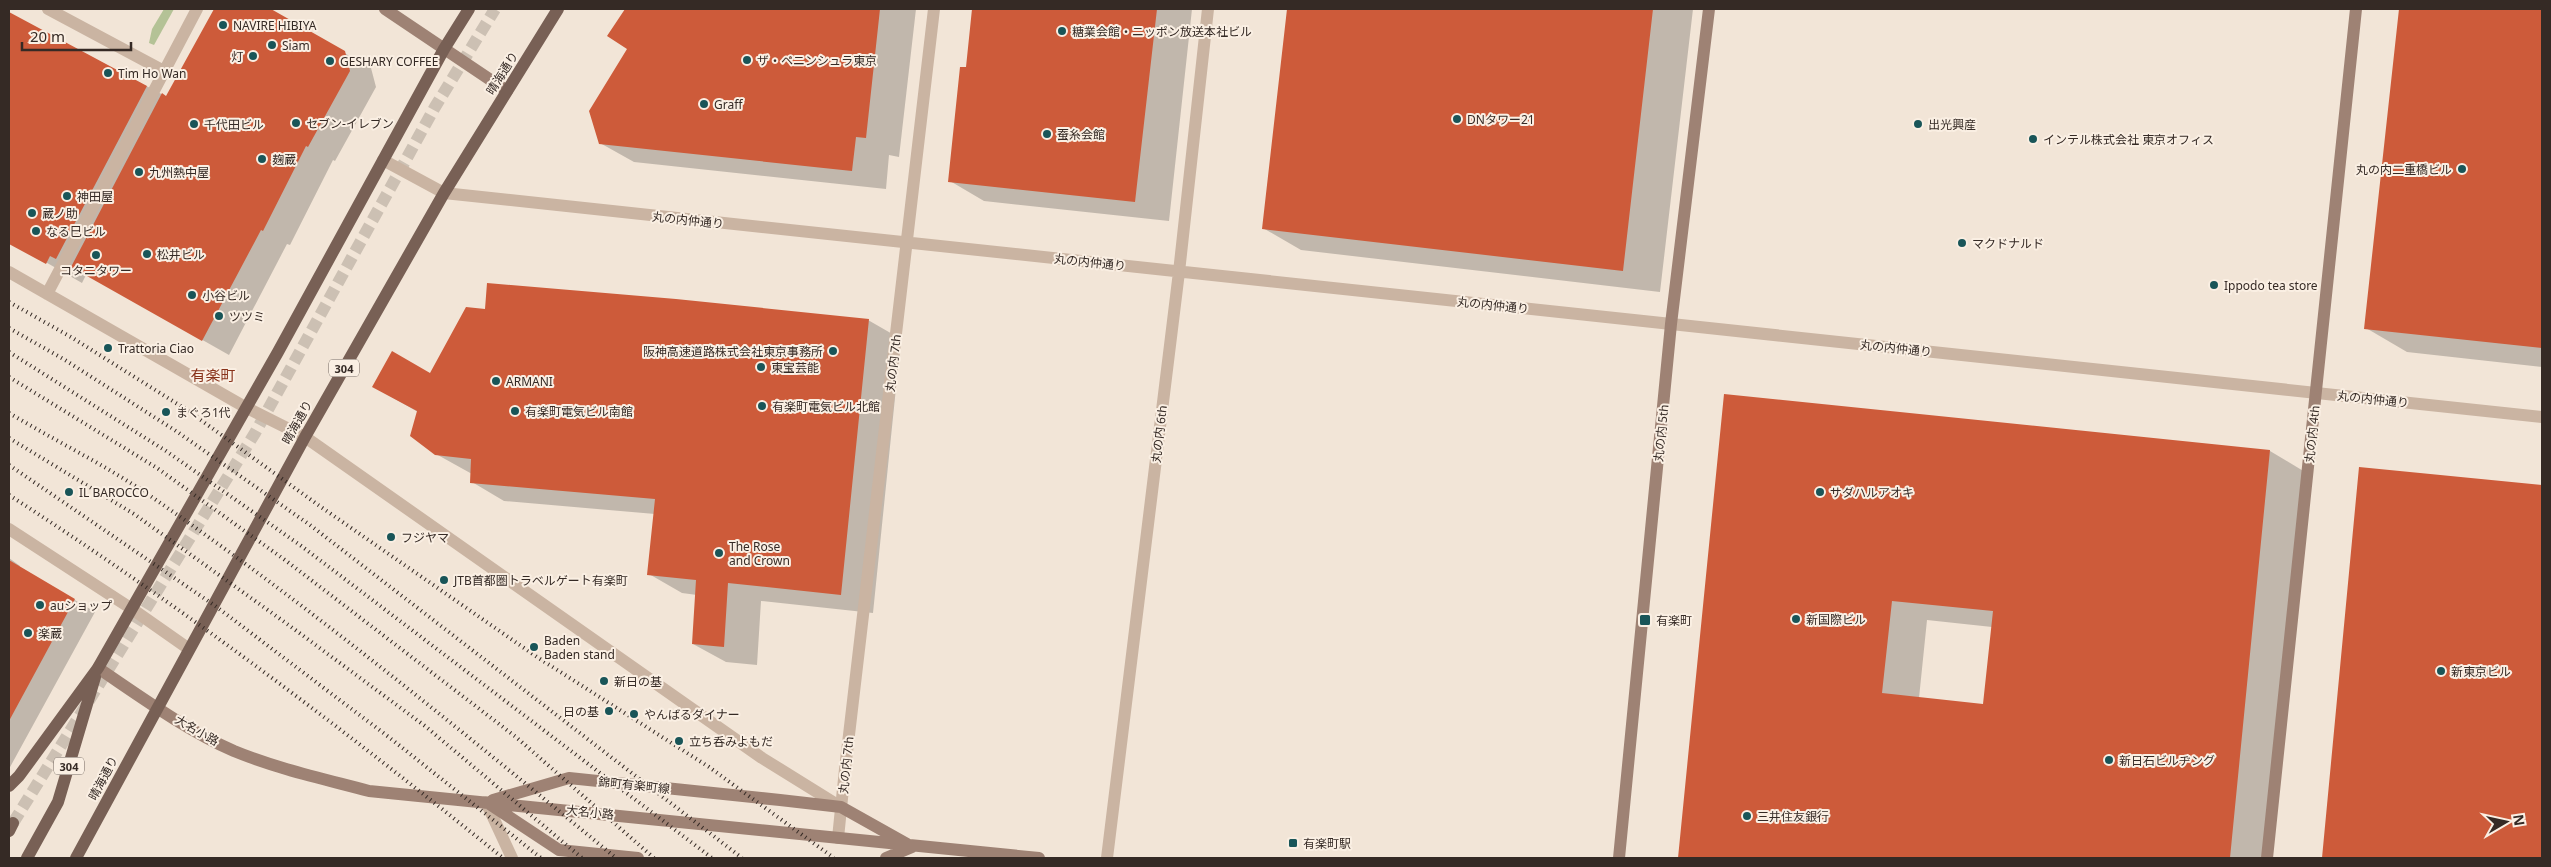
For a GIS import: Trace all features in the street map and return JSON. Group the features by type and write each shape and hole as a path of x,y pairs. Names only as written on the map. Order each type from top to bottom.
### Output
{"main road":[{"name":"304","path":"9,786 19,776 98,668 244,407 278,352 444,49 470,9"},
{"name":"晴海通り","path":"76,858 305,437 444,194 558,9"},
{"name":"304","path":"27,858 58,802 98,668"}],"street":[{"path":"48,9 164,71"},
{"path":"47,294 197,9"},
{"path":"385,9 507,91"},
{"name":"丸の内 7th","path":"838,838 934,9"},
{"name":"丸の内 6th","path":"1107,858 1179,272 1208,9"},
{"name":"丸の内 5th","path":"1619,858 1671,324 1709,9"},
{"name":"丸の内 4th","path":"2267,858 2356,9"},
{"path":"383,160 444,194"},
{"name":"丸の内仲通り","path":"444,194 908,244 1137,266 2542,417"},
{"path":"9,272 244,407 305,437 762,758 841,807"},
{"path":"9,529 132,609 188,649"},
{"path":"98,668 157,707"},
{"name":"大名小路","path":"157,707 234,751 295,772 369,791 912,847 1039,858"},
{"name":"錦町有楽町線","path":"486,802 569,778 841,807 912,847"},
{"path":"486,802 512,858"},
{"path":"486,802 560,850 638,858"},
{"path":"886,858 912,847"}],"green space":[{"path":"164,9 174,9 154,45 149,43 152,29"}],"building":[{"path":"214,9 271,9 345,51 350,71 308,147 306,146 263,231 261,230 202,341 71,267 162,93 166,96"},
{"name":"ザ・ペニンシュラ東京","path":"625,9 880,9 866,138 856,137 852,171 599,144 589,111 627,49 607,36"},
{"name":"蚕糸会館","path":"972,9 1157,9 1135,202 948,182 960,67 966,67"},
{"name":"DNタワー21","path":"1287,9 1653,9 1623,271 1262,229"},
{"name":"丸の内二重橋ビル","path":"2399,9 2542,9 2542,348 2364,329"},
{"path":"9,12 147,86 56,259 50,256 46,264 9,244"},
{"path":"487,283 676,299 869,319 841,595 728,583 724,647 692,644 696,580 647,575 655,499 470,483 471,459 435,455 410,436 417,411 372,387 392,351 430,373 466,307 485,309"},
{"name":"新国際ビル","path":"1724,394 2270,450 2230,858 1678,858","holes":["1892,601 1993,611 1983,704 1882,693"]},
{"name":"新東京ビル","path":"2359,467 2542,485 2542,858 2322,858"},
{"path":"9,560 75,599 9,721"}],"tunnel":[{"path":"13,823 255,433 435,107 495,9"}],"railway":[{"path":"9,302 71,337 187,410 321,507 537,657 709,767 834,858"},
{"path":"9,328 65,360 176,431 310,525 742,858"},
{"path":"9,352 166,451 300,545 712,858"},
{"path":"9,377 157,468 285,560 516,737 654,858"},
{"path":"9,413 130,482 207,536 385,671 616,858"},
{"path":"9,438 134,514 290,626 425,726 582,858"},
{"path":"9,465 214,605 390,738 541,858"},
{"path":"9,495 136,580 261,670 383,762 503,858"}],"place":[{"name":"NAVIRE HIBIYA","path":"223,25"},
{"name":"糖業会館・ニッポン放送本社ビル","path":"1062,31"},
{"name":"Siam","path":"272,45"},
{"name":"灯","path":"253,56"},
{"name":"ザ・ペニンシュラ東京","path":"747,60"},
{"name":"GESHARY COFFEE","path":"330,61"},
{"name":"Tim Ho Wan","path":"108,73"},
{"name":"Graff","path":"704,104"},
{"name":"DNタワー21","path":"1457,119"},
{"name":"セブン-イレブン","path":"296,123"},
{"name":"千代田ビル","path":"194,124"},
{"name":"出光興産","path":"1918,124"},
{"name":"蚕糸会館","path":"1047,134"},
{"name":"インテル株式会社 東京オフィス","path":"2033,139"},
{"name":"麹蔵","path":"262,159"},
{"name":"丸の内二重橋ビル","path":"2462,169"},
{"name":"九州熱中屋","path":"139,172"},
{"name":"神田屋","path":"67,196"},
{"name":"蔵ノ助","path":"32,213"},
{"name":"なる巳ビル","path":"36,231"},
{"name":"マクドナルド","path":"1962,243"},
{"name":"松井ビル","path":"147,254"},
{"name":"コタニタワー","path":"96,255"},
{"name":"Ippodo tea store","path":"2214,285"},
{"name":"小谷ビル","path":"192,295"},
{"name":"ツツミ","path":"219,316"},
{"name":"Trattoria Ciao","path":"108,348"},
{"name":"阪神高速道路株式会社東京事務所","path":"833,351"},
{"name":"東宝芸能","path":"761,367"},
{"name":"ARMANI","path":"496,381"},
{"name":"有楽町電気ビル北館","path":"762,406"},
{"name":"有楽町電気ビル南館","path":"515,411"},
{"name":"まぐろ1代","path":"166,412"},
{"name":"IL BAROCCO","path":"69,492"},
{"name":"サダハルアオキ","path":"1820,492"},
{"name":"フジヤマ","path":"391,537"},
{"name":"The Rose and Crown","path":"719,553"},
{"name":"JTB首都圏トラベルゲート有楽町","path":"444,580"},
{"name":"auショップ","path":"40,605"},
{"name":"新国際ビル","path":"1796,619"},
{"name":"有楽町","path":"1645,620"},
{"name":"楽蔵","path":"28,633"},
{"name":"Baden Baden stand","path":"534,647"},
{"name":"新東京ビル","path":"2441,671"},
{"name":"新日の基","path":"604,681"},
{"name":"日の基","path":"609,711"},
{"name":"やんばるダイナー","path":"634,714"},
{"name":"立ち呑みよもだ","path":"679,741"},
{"name":"新日石ビルヂング","path":"2109,760"},
{"name":"三井住友銀行","path":"1747,816"},
{"name":"有楽町駅","path":"1293,843"}],"district":[{"name":"有楽町","path":"213,375"}]}
